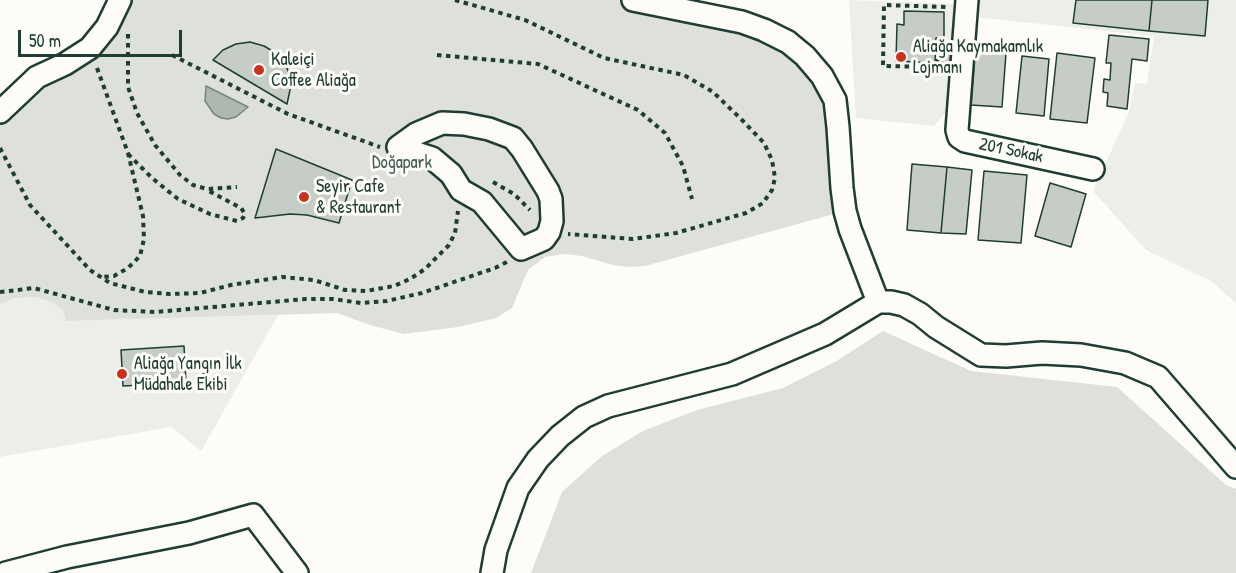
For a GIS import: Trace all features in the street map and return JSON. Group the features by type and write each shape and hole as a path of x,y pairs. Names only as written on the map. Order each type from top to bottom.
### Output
{"street":[{"path":"0,112 37,77 65,64 90,48 107,27 120,0"},
{"path":"633,0 742,22 764,30 789,42 822,76 835,100 845,211 878,302"},
{"name":"201 Sokak","path":"958,3 957,130 959,137 965,141 1094,169"},
{"path":"442,123 489,129 513,138 548,191 552,208 549,232 543,239 521,249 482,202 460,190 451,174 432,158 390,147 442,123"},
{"path":"492,573 496,550 518,488 538,459 560,436 584,417 608,406 732,374 825,334 878,302 904,305 981,355 1006,356 1042,353 1081,356 1125,363 1158,376 1236,467"},
{"path":"6,573 67,557 189,533 253,515 297,573"}],"path":[{"path":"938,50 937,67 883,66 884,5 958,3"},
{"path":"128,28 128,87 136,113 155,145 169,163 194,185 207,189 241,208 243,218 237,221 210,214 178,199 152,178 128,153"},
{"path":"90,48 128,153 143,216 144,239 140,256 128,268 114,276 101,277"},
{"path":"172,55 288,114 390,147"},
{"path":"437,55 538,64 638,110 666,133 683,165 692,199"},
{"path":"0,148 30,205 90,270 110,283 127,288 170,294 200,293 254,280 282,277 314,280 345,290 380,289 410,279 437,259 449,245 455,233 458,208"},
{"path":"207,189 237,187"}],"shaded area":[{"name":"Aliağa Kaymakamlık Lojmanı","path":"849,0 954,4 946,112 934,126 856,118"},
{"path":"976,0 1236,0 1236,303 1211,281 1146,250 1093,191 1129,112 1135,83 1147,84 1154,36 974,17"},
{"path":"206,86 248,107 236,117 221,118 214,114 205,101"},
{"name":"Aliağa Yangın İlk Müdahale Ekibi","path":"36,297 52,302 63,310 66,321 278,315 201,451 171,427 0,457 0,304 16,298"}],"green space":[{"name":"Doğapark","path":"120,0 633,0 742,22 822,76 845,211 645,266 613,265 582,256 564,254 545,257 528,270 512,308 496,318 458,327 404,334 337,313 66,321 63,310 52,302 36,297 16,298 0,304 0,112 65,64"},
{"path":"883,331 971,371 1117,387 1226,485 1236,489 1236,573 531,573 562,492 602,456 643,431 697,410 783,388 835,362"}],"building":[{"path":"1076,0 1152,0 1149,31 1073,23"},
{"path":"1152,0 1208,0 1205,36 1149,31"},
{"name":"Aliağa Kaymakamlık Lojmanı","path":"904,11 944,12 944,38 936,38 935,63 896,61 897,24 904,25"},
{"path":"1109,35 1149,39 1147,61 1132,59 1127,109 1107,106 1108,93 1103,92 1104,79 1110,80 1111,63 1106,63"},
{"name":"Kaleiçi Coffee Aliağa","path":"250,42 276,53 285,63 290,76 287,104 213,60 223,50 236,44"},
{"path":"940,50 951,50 950,63 939,63"},
{"path":"975,51 1006,53 1002,107 971,105"},
{"path":"1057,53 1095,58 1087,123 1050,119"},
{"path":"1022,56 1049,59 1044,116 1016,113"},
{"name":"Seyir Cafe & Restaurant","path":"276,149 352,180 339,223 307,215 290,214 255,218"},
{"path":"912,164 947,167 941,233 907,230"},
{"path":"947,167 972,170 966,234 941,233"},
{"path":"984,171 1027,175 1021,243 978,240"},
{"path":"1050,183 1086,194 1071,247 1035,236"},
{"name":"Aliağa Yangın İlk Müdahale Ekibi","path":"184,346 186,382 163,384 163,388 143,389 143,385 123,386 121,350"}],"place":[{"name":"Aliağa Kaymakamlık Lojmanı","path":"901,57"},
{"name":"Kaleiçi Coffee Aliağa","path":"259,70"},
{"name":"Seyir Cafe & Restaurant","path":"304,197"},
{"name":"Aliağa Yangın İlk Müdahale Ekibi","path":"122,374"}]}
